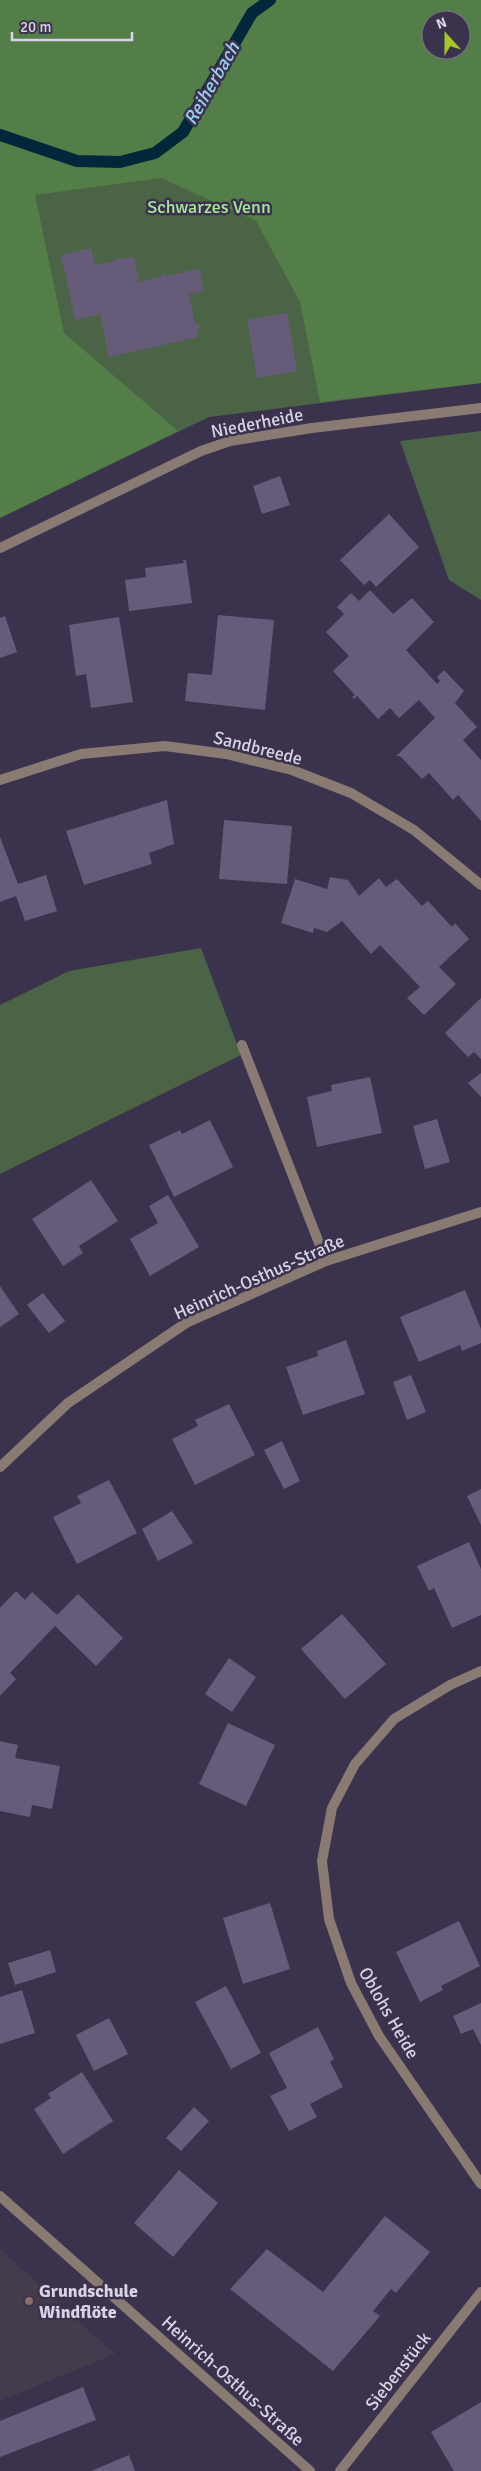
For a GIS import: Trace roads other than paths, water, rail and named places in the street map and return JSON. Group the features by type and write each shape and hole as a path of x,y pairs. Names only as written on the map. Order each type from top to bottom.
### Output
{"street":[{"name":"Niederheide","path":"0,548 201,451 230,440 312,428 481,408"},
{"name":"Sandbreede","path":"0,780 80,754 165,746 226,754 292,770 351,793 414,830 481,885"},
{"path":"242,1045 326,1261"},
{"name":"Heinrich-Osthus-Straße","path":"0,1467 68,1403 186,1323 326,1261 481,1212"},
{"name":"Oblohs Heide","path":"481,1671 450,1685 394,1719 355,1764 332,1808 322,1861 329,1919 351,1983 379,2036 481,2184"},
{"name":"Heinrich-Osthus-Straße","path":"0,2196 310,2471"},
{"name":"Siebenstück","path":"340,2471 481,2292"}],"waterway":[{"name":"Reiherbach","path":"0,135 77,161 120,162 155,153 183,132 252,13 270,0"}],"place":[{"name":"Grundschule Windflöte","path":"29,2301"}],"park label":[{"name":"Schwarzes Venn","path":"209,207"}]}
